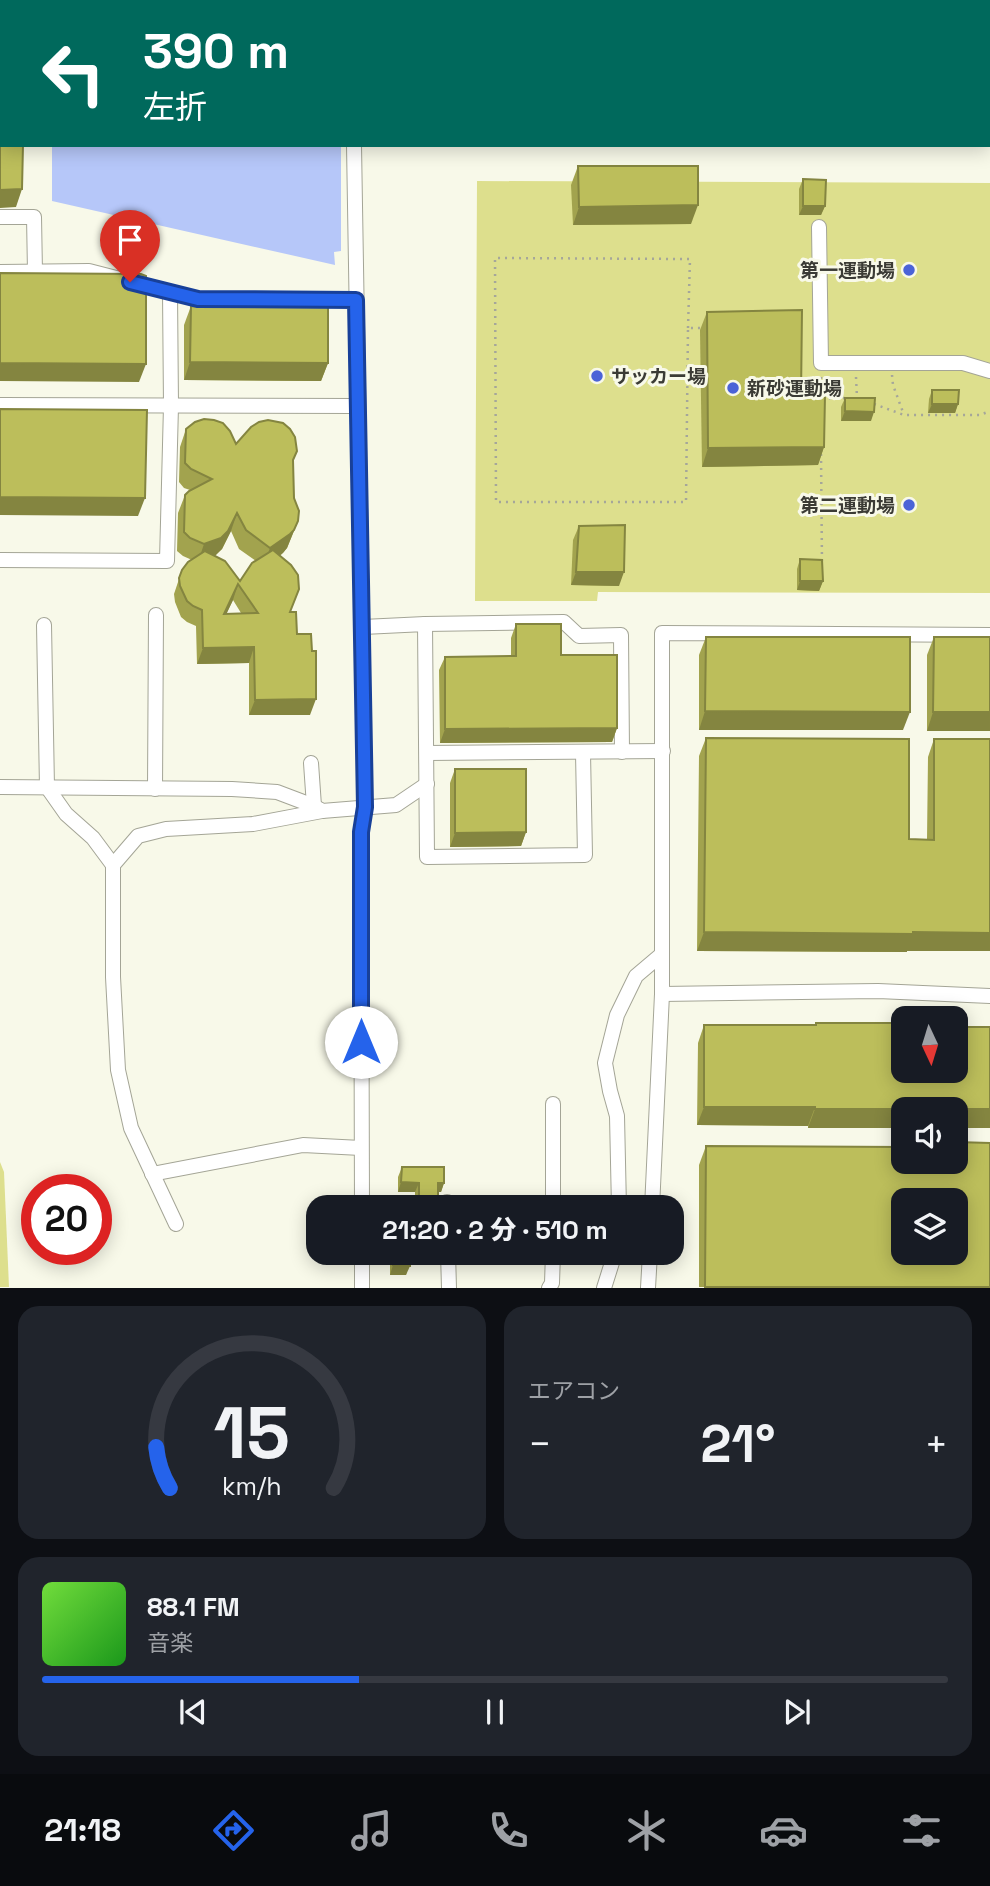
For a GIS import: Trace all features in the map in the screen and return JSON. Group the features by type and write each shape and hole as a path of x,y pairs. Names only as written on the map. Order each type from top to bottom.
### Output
{"lane":[{"path":"354,147 365,807 361,832 362,1195"},
{"path":"0,217 34,217 35,272"},
{"path":"820,227 821,363 963,363 990,371"},
{"path":"0,272 89,271 198,299 356,300"},
{"path":"0,560 167,561 171,406 170,292"},
{"path":"0,405 358,406"},
{"path":"155,789 156,615"},
{"path":"363,627 564,622 579,636 621,635 621,752"},
{"path":"425,624 427,857 585,855 583,752"},
{"path":"44,625 47,787 66,814 93,838 113,865 113,977 118,1070 131,1128 176,1224"},
{"path":"653,1195 662,994 662,634 990,635"},
{"path":"427,753 663,751"},
{"path":"311,763 318,808"},
{"path":"113,865 138,836 166,829 253,824 318,808 396,804 427,784"},
{"path":"0,787 232,789 276,792 318,808"},
{"path":"619,1195 617,1116 605,1063 617,1015 636,976 662,954"},
{"path":"662,994 878,991 990,996"},
{"path":"553,1104 553,1195"},
{"path":"152,1174 303,1145 361,1148"},
{"path":"362,1265 362,1287"},
{"path":"448,1265 449,1287"},
{"path":"549,1287 552,1283 553,1265"},
{"path":"604,1287 611,1265"},
{"path":"648,1287 649,1265"}],"path":[{"path":"495,258 690,259 688,328 686,502 496,502 495,258"},
{"path":"688,328 702,328"},
{"path":"821,363 821,399 857,398 855,363"},
{"path":"892,363 892,385 904,415"},
{"path":"869,402 904,415 980,415 990,411"},
{"path":"821,454 822,566"}],"green space":[{"name":"新砂運動場","path":"477,181 990,183 990,593 598,592 597,601 475,601"},
{"path":"0,1162 4,1172 9,1287 0,1287"}],"water":[{"path":"52,147 341,147 341,251 334,252 335,265 52,201"}],"building":[{"path":"0,147 23,147 22,189 0,190"},
{"path":"578,166 698,166 698,205 579,207"},
{"path":"803,179 826,180 825,206 803,206"},
{"path":"0,273 146,276 146,364 0,363"},
{"path":"191,306 328,307 328,363 190,362"},
{"path":"802,310 801,396 825,395 824,447 708,448 707,312"},
{"path":"932,390 959,390 958,404 932,404"},
{"path":"845,398 875,398 874,412 845,411"},
{"path":"0,409 147,410 145,498 0,497"},
{"path":"204,419 223,423 236,444 251,427 268,420 283,423 295,437 297,451 293,460 294,498 299,511 298,521 290,534 270,548 246,530 237,513 228,531 221,538 204,544 184,532 185,495 212,479 191,469 185,463 186,429"},
{"path":"625,525 624,572 576,572 579,526"},
{"path":"273,550 291,565 298,575 299,589 290,612 296,612 297,634 311,634 312,651 316,651 316,699 255,700 254,647 203,648 202,610 187,601 180,586 182,570 188,562 205,551 225,561 240,581 252,563","holes":["238,584 258,613 224,614"]},
{"path":"800,559 822,560 823,581 800,581"},
{"path":"516,624 561,624 561,655 617,655 617,728 445,729 445,657 516,656"},
{"path":"706,637 910,637 910,712 705,711"},
{"path":"934,637 990,637 990,712 933,712"},
{"path":"706,738 909,739 909,839 934,840 934,739 990,739 990,933 704,932"},
{"path":"455,769 526,769 526,832 455,833"},
{"path":"891,1023 891,1083 968,1083 968,1027 990,1027 990,1109 968,1109 968,1097 891,1097 891,1109 704,1107 704,1025"},
{"path":"968,1142 990,1143 990,1287 705,1287 706,1146 891,1147 891,1174 968,1174"},
{"path":"402,1167 444,1167 444,1183 438,1183 438,1195 419,1195 419,1183 401,1182"}],"place":[{"name":"第一運動場","path":"909,270"},
{"name":"サッカー場","path":"597,376"},
{"name":"新砂運動場","path":"733,388"},
{"name":"第二運動場","path":"909,505"}],"route":[{"path":"130,282 198,299 356,300 365,807 361,832 361,1042"}]}
